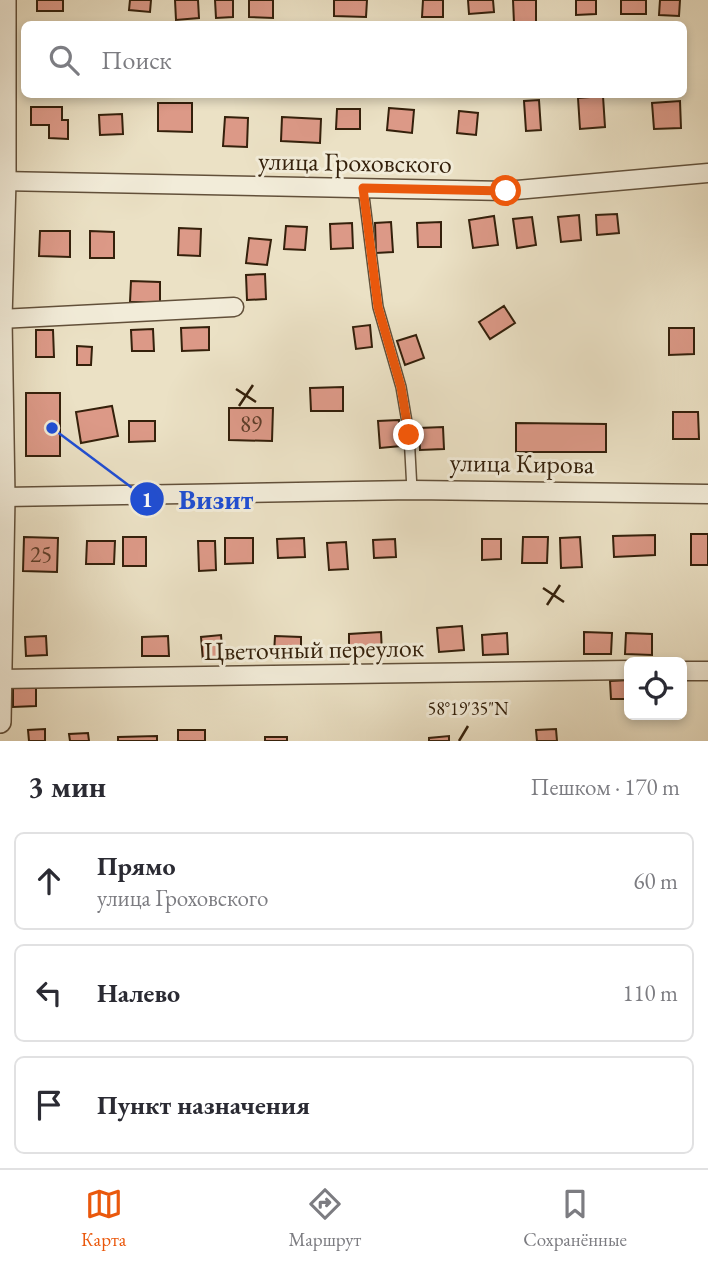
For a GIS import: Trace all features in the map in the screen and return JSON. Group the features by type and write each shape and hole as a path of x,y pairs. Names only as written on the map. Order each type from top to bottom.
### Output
{"street":[{"path":"0,722 5,0"},
{"name":"улица Гроховского","path":"3,181 506,191 708,173"},
{"path":"1,319 234,307"},
{"name":"улица Кирова","path":"2,497 412,490 708,494"},
{"name":"Цветочный переулок","path":"1,679 624,670"},
{"path":"687,671 708,671"}],"lane":[{"path":"363,188 378,307 401,387 405,411 412,490"}],"building":[{"path":"37,0 63,0 63,11 37,11"},
{"path":"130,0 151,0 150,12 129,10"},
{"path":"175,0 198,0 199,18 176,20"},
{"path":"215,0 233,0 233,17 216,18"},
{"path":"249,0 273,0 273,18 249,17"},
{"path":"334,0 367,0 366,17 334,16"},
{"path":"423,0 443,0 443,17 422,17"},
{"path":"468,0 493,0 494,12 469,14"},
{"path":"513,0 536,0 536,21 514,21"},
{"path":"576,0 596,0 596,14 576,15"},
{"path":"621,0 646,0 646,14 621,14"},
{"path":"660,0 680,0 679,16 659,15"},
{"path":"578,98 603,98 605,127 580,129"},
{"path":"539,100 541,130 526,131 524,101"},
{"path":"680,101 681,128 654,129 652,103"},
{"path":"158,103 192,103 192,132 158,131"},
{"path":"31,107 62,107 62,120 68,120 68,139 49,138 49,125 31,125"},
{"path":"389,108 414,110 412,133 387,130"},
{"path":"337,109 360,109 360,129 336,129"},
{"path":"459,111 478,113 476,135 457,133"},
{"path":"122,114 123,134 100,135 99,115"},
{"path":"225,117 248,118 247,147 223,146"},
{"path":"282,117 321,119 320,143 281,141"},
{"path":"617,214 619,233 597,235 596,215"},
{"path":"579,215 581,240 561,242 558,217"},
{"path":"494,216 498,245 473,248 469,220"},
{"path":"532,217 536,245 517,248 513,219"},
{"path":"391,222 393,252 376,253 375,223"},
{"path":"441,222 441,247 418,247 417,223"},
{"path":"352,223 353,248 331,249 330,224"},
{"path":"286,226 307,227 305,250 284,249"},
{"path":"179,228 201,229 200,256 178,255"},
{"path":"40,231 70,231 70,257 39,256"},
{"path":"90,231 114,232 114,258 90,258"},
{"path":"249,238 271,240 267,265 246,263"},
{"path":"265,274 266,299 247,300 246,275"},
{"path":"131,281 160,282 160,302 130,302"},
{"path":"504,306 515,323 490,339 479,322"},
{"path":"370,325 372,347 356,349 353,327"},
{"path":"209,327 209,350 182,351 181,328"},
{"path":"669,328 694,328 694,354 669,355"},
{"path":"153,329 154,351 132,351 131,330"},
{"path":"36,330 53,330 54,357 36,357"},
{"path":"416,335 424,358 405,365 397,341"},
{"path":"77,346 92,347 91,365 77,365"},
{"path":"343,387 343,411 311,411 310,388"},
{"path":"26,393 60,393 60,456 26,456"},
{"path":"112,406 118,436 81,443 76,412"},
{"path":"229,408 273,408 272,441 229,440"},
{"path":"673,412 698,412 699,439 673,439"},
{"path":"399,420 401,446 380,448 378,421"},
{"path":"129,421 155,421 155,441 129,442"},
{"path":"516,423 606,424 606,452 516,452"},
{"path":"443,427 444,449 420,450 419,428"},
{"path":"691,534 708,534 708,565 691,565"},
{"path":"655,535 655,555 614,557 613,536"},
{"path":"24,537 58,538 57,572 23,571"},
{"path":"123,537 146,537 146,566 123,566"},
{"path":"523,537 548,537 547,563 522,563"},
{"path":"580,537 582,567 561,568 560,538"},
{"path":"225,538 253,538 253,563 225,564"},
{"path":"304,538 305,557 278,558 277,539"},
{"path":"395,539 396,557 374,558 373,540"},
{"path":"482,539 501,539 501,559 482,560"},
{"path":"87,541 115,541 114,564 86,564"},
{"path":"198,541 215,541 216,570 199,571"},
{"path":"346,542 348,569 329,570 327,543"},
{"path":"462,626 464,650 439,652 437,628"},
{"path":"381,632 382,654 349,655 349,634"},
{"path":"584,632 612,633 611,654 584,654"},
{"path":"507,633 508,654 483,655 482,635"},
{"path":"626,633 652,634 652,655 625,654"},
{"path":"221,635 223,660 203,661 201,637"},
{"path":"46,636 47,655 26,656 25,637"},
{"path":"168,636 169,656 142,656 142,637"},
{"path":"275,636 301,637 301,654 274,654"},
{"path":"624,680 624,699 611,699 610,681"},
{"path":"13,686 36,686 36,706 13,707"},
{"path":"45,729 45,741 29,741 28,730"},
{"path":"556,729 557,741 537,741 536,730"},
{"path":"178,730 205,730 205,741 178,741"},
{"path":"88,733 89,741 70,741 69,734"},
{"path":"157,736 157,741 118,741 118,737"},
{"path":"449,736 449,741 429,741 429,738"},
{"path":"265,737 287,737 287,741 265,741"}],"place":[{"name":"Визит","path":"52,428"}],"route":[{"path":"409,435 401,387 378,307 363,188 506,191"}]}
